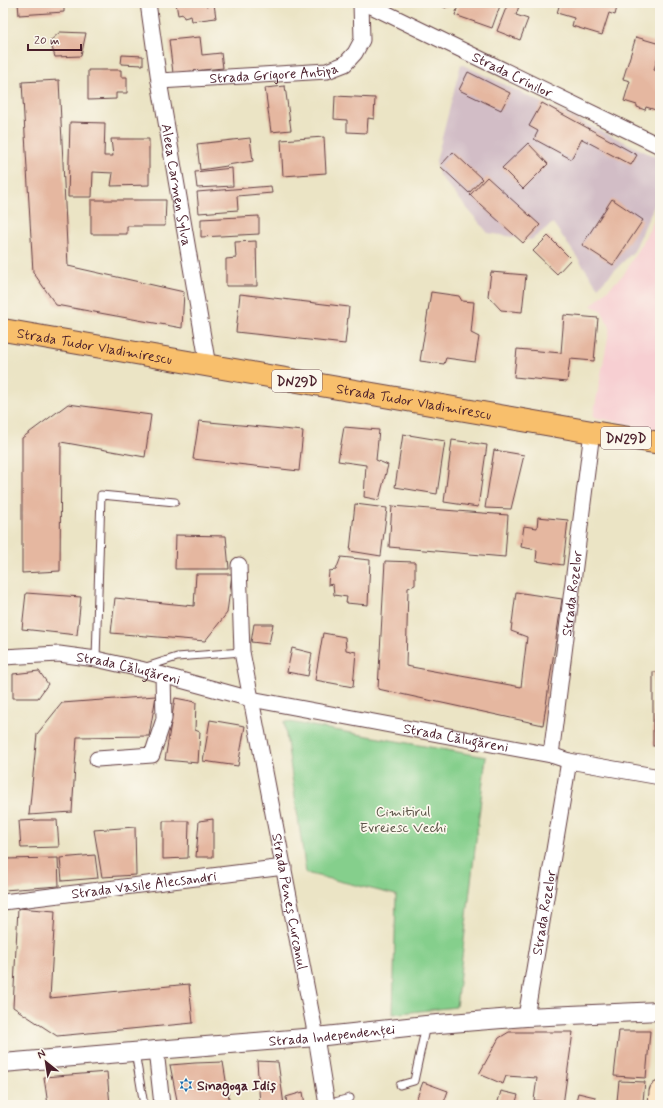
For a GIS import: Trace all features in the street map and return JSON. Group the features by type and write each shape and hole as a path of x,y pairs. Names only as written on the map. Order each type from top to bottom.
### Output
{"main road":[{"name":"Strada Tudor Vladimirescu","path":"3,330 660,443"},
{"path":"659,1105 660,1092"}],"street":[{"name":"Aleea Carmen Sylva","path":"148,3 208,366"},
{"name":"Strada Grigore Antipa","path":"160,81 327,71 345,64 355,53 362,40 361,3"},
{"name":"Strada Crinilor","path":"365,3 660,146"},
{"name":"Strada Rozelor","path":"551,755 592,432"},
{"path":"239,565 242,652 251,699"},
{"name":"Strada Călugăreni","path":"3,657 58,654 96,660 140,669 251,699 551,755 569,761 660,777"},
{"path":"97,759 152,755 164,719 163,675"},
{"name":"Strada Peneș Curcanul","path":"251,699 316,1037 327,1105"},
{"name":"Strada Rozelor","path":"526,1017 569,761"},
{"name":"Strada Vasile Alecsandri","path":"3,902 284,867"},
{"name":"Strada Independenței","path":"3,1063 316,1037 426,1025 526,1017 660,1011"},
{"path":"156,1050 162,1105"}],"lane":[{"path":"96,660 100,495 175,502"},
{"path":"140,669 177,657 242,652"},
{"path":"400,1085 414,1081 426,1025"},
{"path":"135,1052 144,1105"},
{"path":"327,1105 350,1098"}],"shaded area":[{"path":"461,64 660,159 660,197 656,201 634,251 598,287 553,223 531,240 488,233 439,175 436,161"},
{"path":"660,207 660,431 593,417 610,327 601,310 591,306 624,274 651,227"}],"green space":[{"name":"Cimitirul Evreiesc Vechi","path":"284,721 486,757 456,1007 393,1014 396,895 306,873"}],"building":[{"path":"18,3 64,3 64,12 19,15"},
{"path":"176,3 206,3 206,6 214,4 216,18 192,21 191,16 184,18 183,14 178,15"},
{"path":"434,3 448,3 446,8"},
{"path":"459,3 501,3 492,28 455,15"},
{"path":"508,3 520,3 516,15 528,19 520,40 497,31"},
{"path":"560,3 618,3 615,15 609,13 602,35 572,26 574,18 557,13"},
{"path":"60,32 86,33 81,56 55,57 50,41"},
{"path":"200,37 202,55 221,53 223,68 173,73 169,40"},
{"path":"636,37 660,44 654,70 660,72 659,111 646,107 645,110 637,107 637,105 624,101 630,81 623,79"},
{"path":"122,55 143,56 143,65 121,64"},
{"path":"88,70 121,70 121,77 127,77 127,93 116,93 116,99 88,100"},
{"path":"468,72 510,93 501,110 459,90"},
{"path":"59,80 68,266 184,292 182,328 56,305 33,272 22,82"},
{"path":"285,86 291,130 271,132 265,88"},
{"path":"335,96 375,98 374,119 368,118 367,133 347,132 347,120 334,119"},
{"path":"542,103 637,155 631,165 582,139 571,159 534,139 538,131 529,126"},
{"path":"70,122 105,123 104,156 113,156 111,139 149,139 149,185 111,186 113,173 93,172 92,197 68,197"},
{"path":"324,137 326,173 283,176 281,140"},
{"path":"250,138 253,161 200,170 197,144"},
{"path":"528,143 548,164 523,189 502,168"},
{"path":"453,152 482,179 469,193 440,166"},
{"path":"232,168 233,186 197,188 195,172"},
{"path":"487,177 540,225 523,243 470,195"},
{"path":"271,186 272,193 237,196 238,210 199,213 197,192"},
{"path":"612,199 643,220 613,265 582,245"},
{"path":"91,200 166,200 165,226 127,226 127,234 91,234"},
{"path":"259,216 259,234 201,237 201,219"},
{"path":"548,236 571,259 557,274 533,251"},
{"path":"256,241 257,286 226,286 226,259 236,258 235,242"},
{"path":"491,272 526,275 522,312 501,310 488,296"},
{"path":"431,292 459,296 462,301 474,302 471,333 479,337 475,362 446,358 444,364 420,361"},
{"path":"240,294 349,307 345,344 236,332"},
{"path":"564,315 598,318 594,361 570,359 567,382 514,377 517,349 561,353"},
{"path":"68,404 151,415 145,457 61,442 60,571 22,573 22,438"},
{"path":"199,421 303,431 299,471 193,459"},
{"path":"344,427 379,430 376,460 388,465 379,500 364,497 366,465 338,461"},
{"path":"403,434 445,441 437,494 395,487"},
{"path":"452,440 487,445 478,507 444,502"},
{"path":"494,450 524,455 511,509 485,508"},
{"path":"355,504 387,508 381,556 350,551"},
{"path":"392,506 508,515 505,557 389,547"},
{"path":"538,517 568,520 563,565 536,561 537,550 521,547 524,526 537,528"},
{"path":"176,535 226,536 229,569 175,569"},
{"path":"341,557 370,560 368,605 346,603 347,597 334,595 333,584 328,585 329,571 336,570"},
{"path":"385,561 415,562 415,585 408,588 406,666 521,687 527,637 511,631 516,592 562,599 543,725 378,689"},
{"path":"196,574 232,574 227,613 205,641 111,633 115,598 194,606"},
{"path":"26,593 81,597 77,635 22,629"},
{"path":"254,624 273,624 269,644 251,642"},
{"path":"323,633 345,637 346,650 356,652 353,687 315,680"},
{"path":"292,648 312,653 308,676 287,672"},
{"path":"39,671 48,684 38,698 13,698 13,674"},
{"path":"653,672 660,672 660,746 653,746"},
{"path":"156,696 149,736 77,737 72,812 29,815 37,734 62,703"},
{"path":"175,698 196,702 195,730 200,732 198,763 165,760"},
{"path":"210,720 245,726 238,766 203,761"},
{"path":"213,819 213,857 196,857 199,821"},
{"path":"57,820 59,847 21,848 19,821"},
{"path":"163,821 189,821 188,858 163,859"},
{"path":"135,827 136,875 102,877 94,830"},
{"path":"95,855 98,878 62,881 60,858"},
{"path":"58,858 59,886 4,890 4,859"},
{"path":"18,908 55,911 50,998 189,984 193,1023 57,1036 13,1007"},
{"path":"619,1031 650,1031 646,1078 614,1076"},
{"path":"509,1032 573,1032 563,1105 534,1100 537,1078 506,1076 503,1084 479,1074 499,1038"},
{"path":"257,1061 278,1062 284,1105 260,1105"},
{"path":"223,1062 230,1105 178,1105 170,1065"},
{"path":"107,1072 110,1105 48,1105 44,1077"},
{"path":"619,1081 645,1082 643,1101 617,1101"},
{"path":"423,1082 448,1091 443,1105 414,1105"},
{"path":"501,1091 518,1095 515,1105 497,1105"},
{"path":"303,1092 305,1105 287,1105 286,1097"},
{"path":"578,1093 595,1097 594,1105 575,1105"}],"place":[{"name":"Sinagoga Idiș","path":"186,1085"}]}
